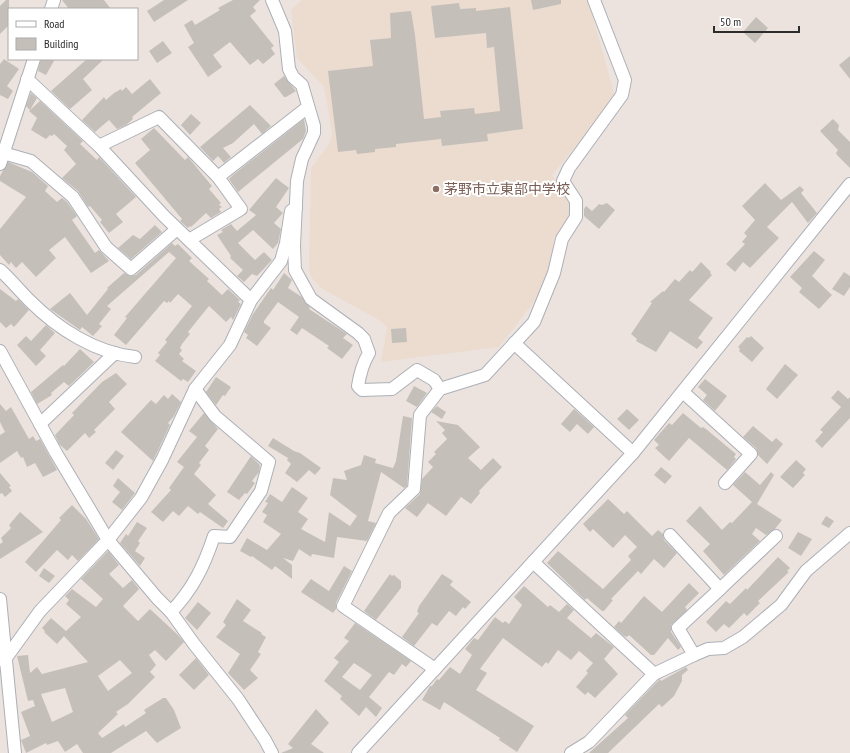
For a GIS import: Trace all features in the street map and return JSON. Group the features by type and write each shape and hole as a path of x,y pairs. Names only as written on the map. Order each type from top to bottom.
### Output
{"street":[{"path":"272,0 284,31 289,69 293,77 302,85 314,133 302,159 297,181 294,246 295,270 311,299 364,339 369,353 362,364 358,386 362,390 392,389 417,370 434,380 440,390"},
{"path":"435,669 343,606 389,513 414,489 420,415 440,390 485,375 534,322 554,273 562,238 576,217 576,201 563,181 569,168 622,95 625,80 594,0"},
{"path":"34,60 2,158 31,161 73,197 106,247 131,269 177,229"},
{"path":"27,79 99,146 177,229 251,300"},
{"path":"218,177 308,107"},
{"path":"99,146 159,117 218,177 241,209 190,240"},
{"path":"358,753 633,453 850,184"},
{"path":"3,659 40,611 108,540 141,498 162,460 195,390 230,345 251,300 281,261 286,243 291,211 296,208"},
{"path":"0,270 31,302 55,322 88,344 115,353 135,356"},
{"path":"514,343 633,453"},
{"path":"0,352 108,540 157,598 172,612 194,644 238,699 266,740 272,753"},
{"path":"40,424 115,353"},
{"path":"172,612 187,596 207,558 214,536 230,537 261,491 268,462 215,416 195,390"},
{"path":"683,392 751,454 725,483"},
{"path":"571,753 593,737 654,674 708,649 724,648 743,637 781,605 806,571 850,533"},
{"path":"670,535 720,590"},
{"path":"694,655 678,628 776,536"},
{"path":"533,562 654,674"},
{"path":"0,599 3,659 15,753"}],"shaded area":[{"name":"茅野市立東部中学校","path":"302,0 588,0 614,93 610,105 552,175 572,202 571,214 554,238 547,285 499,347 381,362 387,327 379,320 321,288 310,276 311,168 330,143 332,132 324,87 297,58 291,10"}],"building":[{"path":"6,0 9,0 8,26 0,34 0,6"},
{"path":"62,0 104,0 110,8 68,8"},
{"path":"164,0 188,0 154,22 147,11"},
{"path":"233,0 260,0 253,7 256,11 250,16 274,46 271,48 275,54 263,64 258,59 250,65 230,42 213,55 222,67 208,77 188,47 194,43 184,25 192,20 195,25 220,10 218,8"},
{"path":"531,0 561,0 561,4 533,10"},
{"path":"459,3 460,9 476,8 476,11 510,7 523,129 487,134 488,141 442,146 441,139 396,144 396,147 375,149 375,152 357,154 356,150 338,152 328,71 373,66 370,40 391,38 390,13 411,11 424,119 441,117 440,111 474,108 475,114 500,111 494,47 487,48 486,33 435,38 431,6"},
{"path":"756,17 768,28 755,43 743,32"},
{"path":"163,41 172,53 157,63 149,51"},
{"path":"850,56 850,79 839,65"},
{"path":"4,59 19,69 7,86 13,91 8,99 0,95 0,64"},
{"path":"41,60 54,60 46,75 38,71"},
{"path":"86,60 103,60 83,79 92,90 70,109 51,91"},
{"path":"284,76 296,91 286,97 284,97 274,84"},
{"path":"150,79 161,93 132,117 133,119 126,125 117,129 109,120 95,132 82,120 104,97 106,100 114,93 121,89 122,91 126,87 132,94"},
{"path":"31,93 37,98 30,110 26,106"},
{"path":"40,101 83,141 80,144 97,160 99,157 136,197 116,214 123,222 109,233 100,222 102,220 90,206 88,207 78,191 62,178 76,164 64,150 67,146 54,134 52,136 50,135 46,139 31,130 37,118 29,111"},
{"path":"250,105 271,126 262,134 254,124 233,143 223,148 231,157 224,163 218,156 213,161 200,147"},
{"path":"191,114 201,123 190,135 181,125"},
{"path":"304,119 306,131 303,139 238,192 229,179"},
{"path":"833,119 839,125 838,130 850,142 850,168 837,155 836,153 838,150 820,131"},
{"path":"154,128 185,160 188,157 212,186 209,189 221,203 219,205 222,207 219,209 221,212 211,218 206,213 188,228 180,221 182,219 135,163 150,150 141,139"},
{"path":"8,162 32,172 48,186 45,191 57,202 62,198 67,202 77,216 72,220 95,253 99,250 109,261 91,273 65,237 49,250 56,258 36,277 22,262 16,268 11,262 9,265 0,255 0,229 26,197 0,181 0,176"},
{"path":"276,178 289,188 276,207 283,213 274,223 281,229 278,243 273,249 253,230 238,243 255,260 264,252 272,260 257,276 252,274 244,282 237,276 243,270 230,258 231,256 217,235 223,232 221,230 231,224 237,231 256,215 249,210"},
{"path":"765,183 781,200 800,186 804,190 801,193 817,213 808,223 792,202 767,227 779,238 750,268 743,262 735,272 726,264 745,244 742,242 747,236 744,233 755,220 742,206"},
{"path":"607,203 615,210 599,229 584,216 584,209 586,206 592,211 599,204 602,205"},
{"path":"155,225 162,232 131,259 118,248 133,235 140,239"},
{"path":"172,243 175,246 178,244 192,258 189,261 209,279 207,281 222,295 228,289 240,300 238,302 241,304 233,320 231,317 226,322 209,306 188,332 190,334 182,344 180,348 182,350 179,354 184,359 182,361 196,371 188,382 183,379 181,381 155,361 160,355 158,353 167,342 165,340 192,306 178,294 170,303 169,301 167,303 164,301 126,345 114,335 127,318 125,317 176,258 169,252 107,306 111,309 99,324 102,326 93,336 82,327 80,330 50,309 70,293 87,315 108,289 107,288 124,273 130,276 136,275"},
{"path":"814,251 825,260 812,276 832,295 819,309 799,292 802,288 790,277"},
{"path":"701,262 712,275 689,300 713,318 698,338 703,342 697,349 670,331 656,352 636,341 637,339 631,334 652,303 650,302 663,291 664,292 675,279 679,282 690,270 692,272"},
{"path":"844,272 850,276 850,287 844,296 832,289"},
{"path":"284,273 292,280 288,288 302,297 310,308 309,309 347,334 343,338 353,345 342,359 327,348 329,346 302,328 297,335 290,330 299,317 278,302 264,321 264,323 271,328 257,346 246,338 248,335 244,332 253,314 271,288 273,290"},
{"path":"0,289 16,301 18,299 29,310 14,327 11,324 6,328 0,322"},
{"path":"46,325 55,333 40,350 46,356 36,366 17,345 26,336 31,341"},
{"path":"406,328 407,342 392,343 391,329"},
{"path":"751,336 764,348 752,362 739,351 740,349 738,347 747,337 749,338"},
{"path":"80,349 94,362 69,386 64,382 51,393 52,395 37,404 31,392 63,365 64,366"},
{"path":"785,364 798,375 777,399 766,389"},
{"path":"116,373 127,384 109,402 115,409 94,430 96,432 89,438 85,433 67,451 59,444 55,435 74,415 72,413 102,382"},
{"path":"216,377 231,387 216,405 206,392"},
{"path":"705,379 727,396 715,411 703,400 707,395 698,387"},
{"path":"414,386 427,393 417,407 406,401"},
{"path":"838,390 848,399 850,397 850,418 822,448 815,441 823,432 820,430 841,407 831,398"},
{"path":"172,394 181,402 174,416 168,423 170,425 153,461 121,432 151,400 156,404 164,395 168,399"},
{"path":"0,404 6,411 11,407 29,439 33,436 36,441 40,439 57,470 43,477 35,463 27,467 23,457 21,458 17,451 0,463 0,435 5,432 0,422"},
{"path":"437,406 446,412 442,419 431,412"},
{"path":"574,409 594,427 588,434 577,424 570,432 561,424"},
{"path":"627,409 639,420 629,430 617,419"},
{"path":"204,413 218,429 205,446 209,450 199,463 201,465 194,474 216,495 208,504 228,521 223,528 200,512 198,514 188,506 179,516 173,511 163,522 151,512 171,490 169,488 184,467 177,462 197,437 189,431"},
{"path":"683,413 701,428 703,427 706,429 736,454 734,457 736,459 727,470 689,438 669,461 655,448 659,445 654,440 669,423 672,425"},
{"path":"403,416 412,418 407,486 404,488 381,472 368,521 376,523 367,541 337,537 334,558 312,554 311,557 299,549 293,561 283,558 292,565 292,579 275,566 272,570 252,556 251,557 240,551 247,538 267,550 281,534 263,522 267,515 262,512 268,503 265,502 270,494 282,502 292,487 308,498 298,512 308,519 301,529 325,542 329,512 350,526 357,516 330,495 333,478 347,480 344,471 361,465 364,455 376,459 375,463 393,468 396,461"},
{"path":"436,421 458,425 480,447 468,458 481,470 493,458 502,467 479,491 480,493 471,504 461,497 446,516 428,503 417,517 405,508 420,494 422,479 433,467 428,462 436,454 434,452 447,439 442,433 445,430"},
{"path":"753,426 772,442 776,438 783,444 767,464 758,455 756,448 743,437"},
{"path":"273,438 300,453 321,468 315,475 309,470 297,482 285,473 291,464 287,460 288,458 268,446"},
{"path":"116,450 124,456 113,470 105,463"},
{"path":"251,456 260,465 259,472 252,481 255,483 247,494 245,493 239,500 227,492"},
{"path":"796,460 806,469 803,473 805,475 793,488 780,477"},
{"path":"661,467 672,476 665,484 654,475"},
{"path":"745,472 760,485 771,472 774,475 757,504 782,520 775,529 766,535 756,528 752,534 760,541 724,575 703,551 710,544 686,521 700,506 722,530 730,522 732,523 752,502 733,485"},
{"path":"0,473 11,486 9,487 12,491 5,497 2,493 0,494"},
{"path":"118,478 135,493 122,510 112,502 120,492 113,486"},
{"path":"608,499 624,514 627,511 652,536 658,530 663,534 664,540 677,553 664,568 654,559 641,574 638,571 611,599 613,600 604,611 602,611 587,598 585,600 547,563 558,551 603,589 631,560 628,556 637,547 625,535 613,548 593,529 590,532 583,524"},
{"path":"72,505 86,519 99,539 78,561 72,555 68,560 57,550 36,572 25,562 61,520 59,518"},
{"path":"20,512 43,532 0,559 0,544 3,542 1,538 11,528 9,525"},
{"path":"826,516 834,521 829,528 821,524"},
{"path":"137,522 147,528 138,541 140,543 135,551 145,558 140,566 120,543 126,534 128,536"},
{"path":"798,532 812,539 801,556 788,548"},
{"path":"108,551 119,565 109,574 123,588 132,580 139,589 123,606 138,621 150,609 184,642 166,661 155,650 149,655 156,665 150,672 155,677 128,704 116,712 118,714 98,733 102,738 124,724 125,727 146,713 144,710 163,698 166,698 174,710 181,728 157,743 146,731 111,753 83,753 77,744 65,752 58,741 47,745 46,743 26,753 21,740 30,736 21,712 35,706 33,700 28,701 17,656 28,655 30,673 37,667 42,674 88,662 64,636 57,644 44,632 45,631 42,628 51,618 66,631 81,617 66,604 69,600 65,596 72,589 96,607 103,599 81,579","holes":["120,660 132,673 108,691 98,676","65,688 73,712 52,722 41,694"]},
{"path":"778,557 790,568 787,571 789,572 758,601 760,603 747,616 744,613 729,628 724,624 716,632 706,622 726,601 730,604 746,588 747,590"},
{"path":"344,566 352,571 336,603 336,609 333,613 301,592 311,579 329,591"},
{"path":"44,568 55,576 49,583 39,576"},
{"path":"390,574 392,576 394,575 401,581 401,588 376,620 364,611"},
{"path":"442,574 453,581 450,585 471,602 465,609 463,607 456,616 449,611 437,626 432,623 414,646 402,637 419,613 417,612 419,606"},
{"path":"689,583 699,593 685,607 687,610 671,625 671,632 681,647 678,650 668,638 654,655 651,655 629,635 627,637 624,636 614,627 619,621 621,623 644,596 662,612"},
{"path":"524,586 548,607 550,605 559,612 567,604 574,610 567,618 591,638 596,633 614,647 604,659 618,674 595,698 588,692 585,695 576,687 588,673 586,671 593,663 579,651 571,660 558,650 548,664 546,662 542,667 503,638 480,669 487,673 476,690 534,726 517,752 499,740 500,738 444,702 440,710 422,700 430,686 432,686 437,679 439,680 450,667 460,674 472,655 465,649 474,638 478,640 495,617 503,623 505,621 509,624 522,605 514,597"},
{"path":"237,599 251,610 243,621 266,637 258,652 261,654 250,670 258,678 244,690 228,673 240,654 216,637 226,625 223,622"},
{"path":"198,602 211,613 197,630 185,618"},
{"path":"355,623 411,661 406,667 402,664 394,675 389,672 369,697 382,708 376,717 366,707 359,716 340,699 342,696 324,681 339,662 334,658 349,641 344,638","holes":["354,663 372,675 360,690 342,677"]},
{"path":"196,658 209,675 194,690 179,675"},
{"path":"686,667 688,670 682,675 682,681 674,696 662,707 659,704 608,753 589,753 628,718 625,715 660,679 661,681"},
{"path":"316,709 329,723 311,744 324,753 281,753 293,748 288,744"}],"place":[{"name":"茅野市立東部中学校","path":"436,189"}]}
